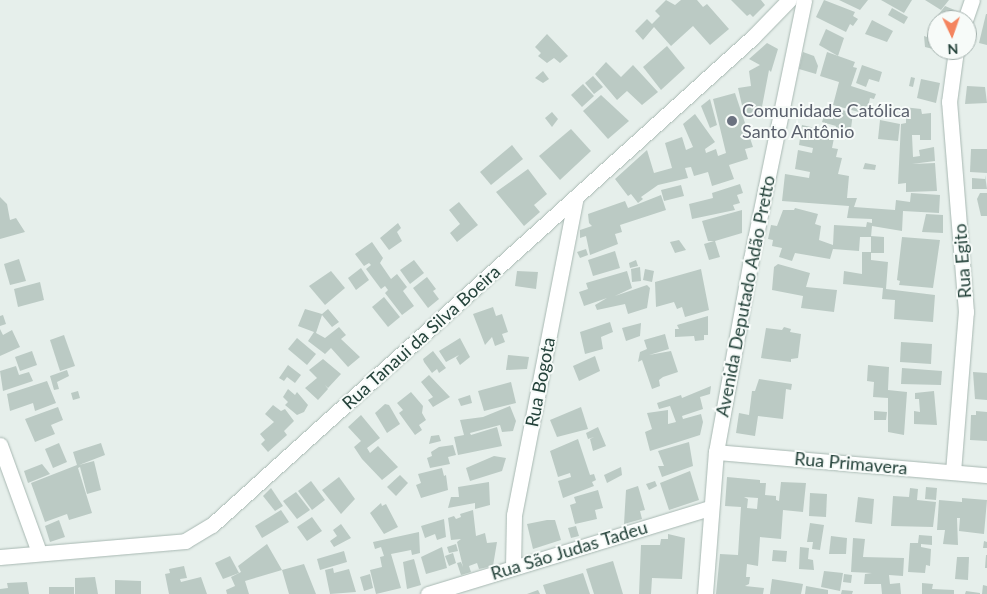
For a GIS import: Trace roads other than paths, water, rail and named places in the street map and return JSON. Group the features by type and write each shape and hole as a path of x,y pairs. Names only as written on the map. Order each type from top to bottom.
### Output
{"street":[{"name":"Rua Tanaui da Silva Boeira","path":"0,557 40,552 185,542 212,525 752,37 788,0"},
{"name":"Avenida Deputado Adão Pretto","path":"705,594 710,508 716,452 751,259 804,0"},
{"name":"Rua Egito","path":"953,472 966,312 949,102 955,60"},
{"name":"Rua Bogota","path":"513,567 514,515 576,197"},
{"path":"0,445 40,552"},
{"name":"Rua Primavera","path":"716,452 987,475"},
{"name":"Rua São Judas Tadeu","path":"428,594 710,508"}],"place":[{"name":"Comunidade Católica Santo Antônio","path":"732,121"}]}
